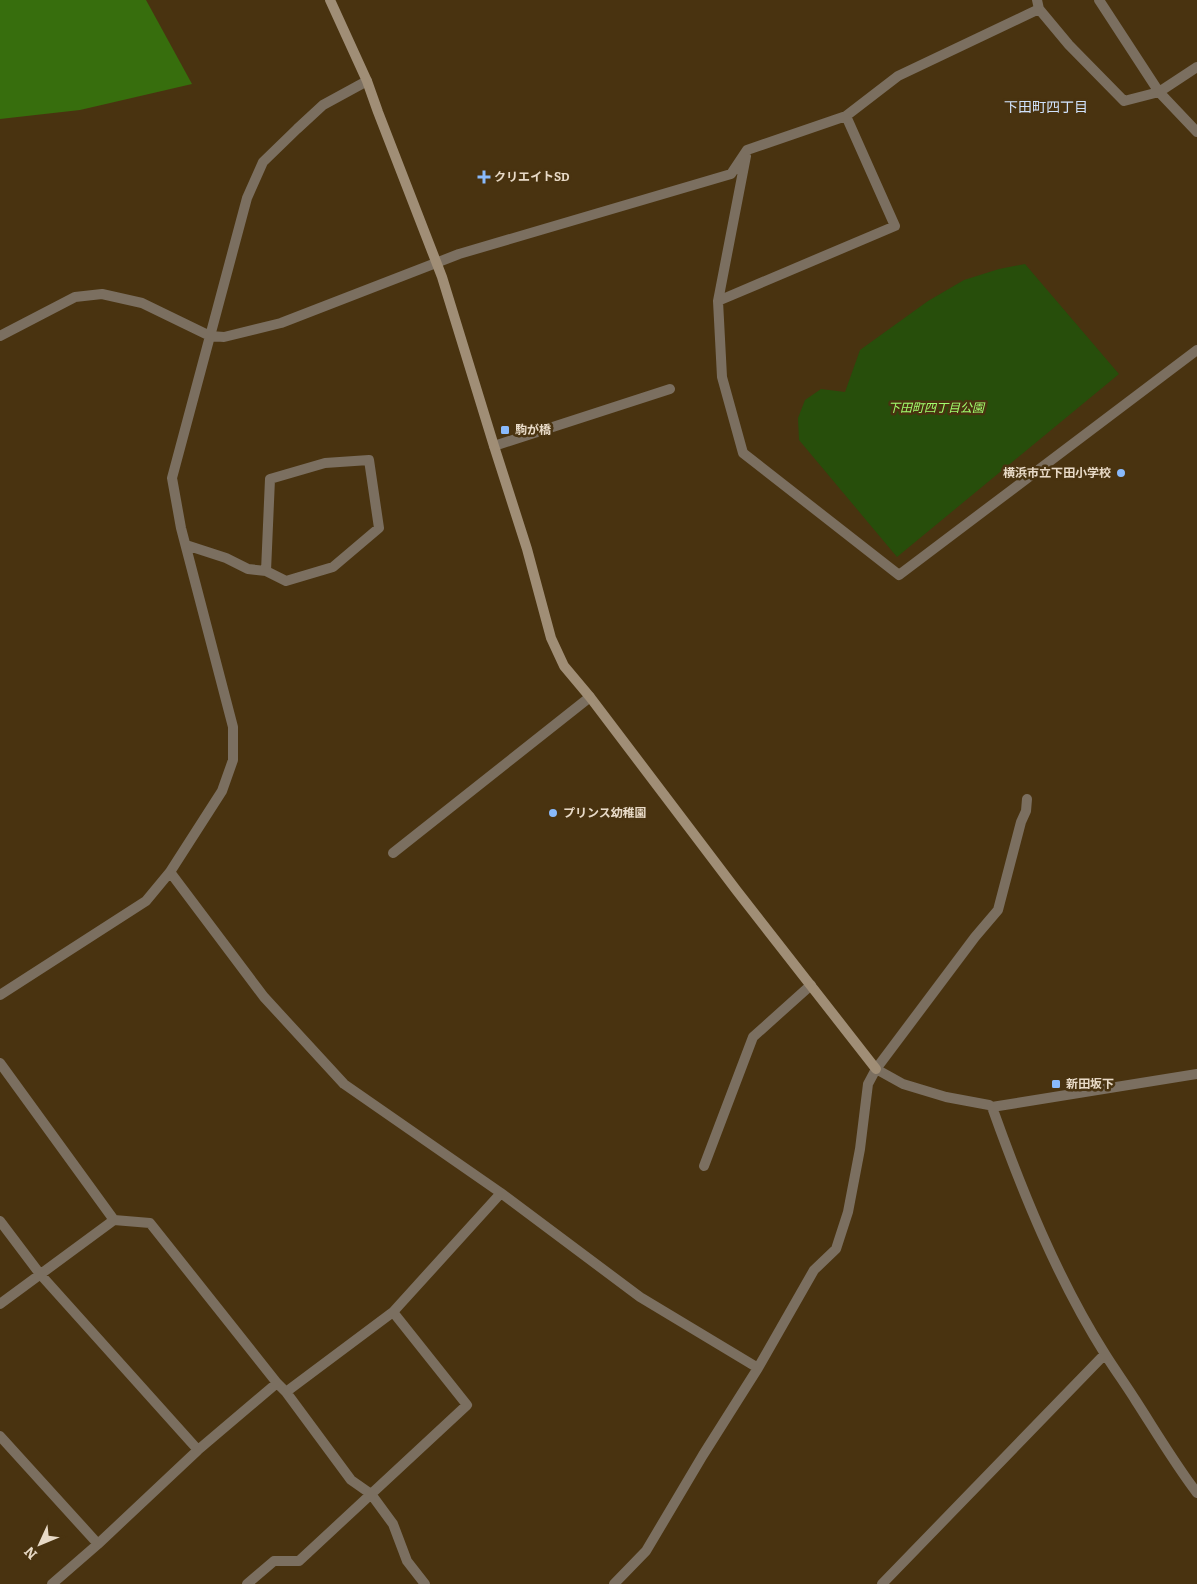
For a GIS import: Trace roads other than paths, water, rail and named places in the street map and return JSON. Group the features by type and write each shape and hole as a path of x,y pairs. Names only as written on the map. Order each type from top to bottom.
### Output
{"street":[{"path":"330,0 367,81 442,277 527,549 551,638 564,666 590,697 876,1069 903,1084 946,1097 989,1104 992,1107 1019,1183 1069,1288 1105,1354 1179,1470 1197,1493"},
{"path":"1099,0 1159,92 1197,132"},
{"path":"0,336 75,297 102,294 142,303 210,336 224,338 281,323 459,254 731,174 747,150 846,116 898,76 1038,4 1069,45 1124,101 1159,92 1197,67"},
{"path":"0,995 146,901 170,872 222,791 233,760 233,726 186,545 172,478 247,198 264,162 323,105 367,81"},
{"path":"718,301 895,226 846,116"},
{"path":"747,150 718,301 722,377 742,453 899,575 1197,350"},
{"path":"494,446 670,389"},
{"path":"186,545 226,558 248,569 266,572 286,581 333,567 379,528 369,460 325,463 270,479 266,572"},
{"path":"393,853 590,697"},
{"path":"614,1584 646,1551 702,1455 758,1368 814,1270 836,1249 848,1212 860,1149 868,1084 876,1069 975,937 998,910 1021,822 1026,811 1027,799"},
{"path":"170,872 264,996 344,1084 501,1193 640,1296 758,1368"},
{"path":"704,1166 753,1037 811,985"},
{"path":"0,1063 114,1220"},
{"path":"992,1107 1197,1074"},
{"path":"286,1392 392,1312 501,1193"},
{"path":"0,1304 114,1220 150,1223 286,1392 351,1480 371,1494 394,1524 407,1561 425,1584"},
{"path":"0,1221 40,1274 198,1450"},
{"path":"247,1584 274,1562 299,1560 467,1405 392,1312"},
{"path":"882,1584 1105,1354"},
{"path":"52,1584 98,1544 198,1450 277,1383"},
{"path":"0,1436 98,1544"}],"place":[{"name":"クリエイトSD","path":"484,177"},
{"name":"駒が橋","path":"505,430"},
{"name":"横浜市立下田小学校","path":"1121,473"},
{"name":"プリンス幼稚園","path":"553,813"},
{"name":"新田坂下","path":"1056,1084"}],"district":[{"name":"下田町四丁目","path":"1046,107"}],"park label":[{"name":"下田町四丁目公園","path":"936,408"}]}
